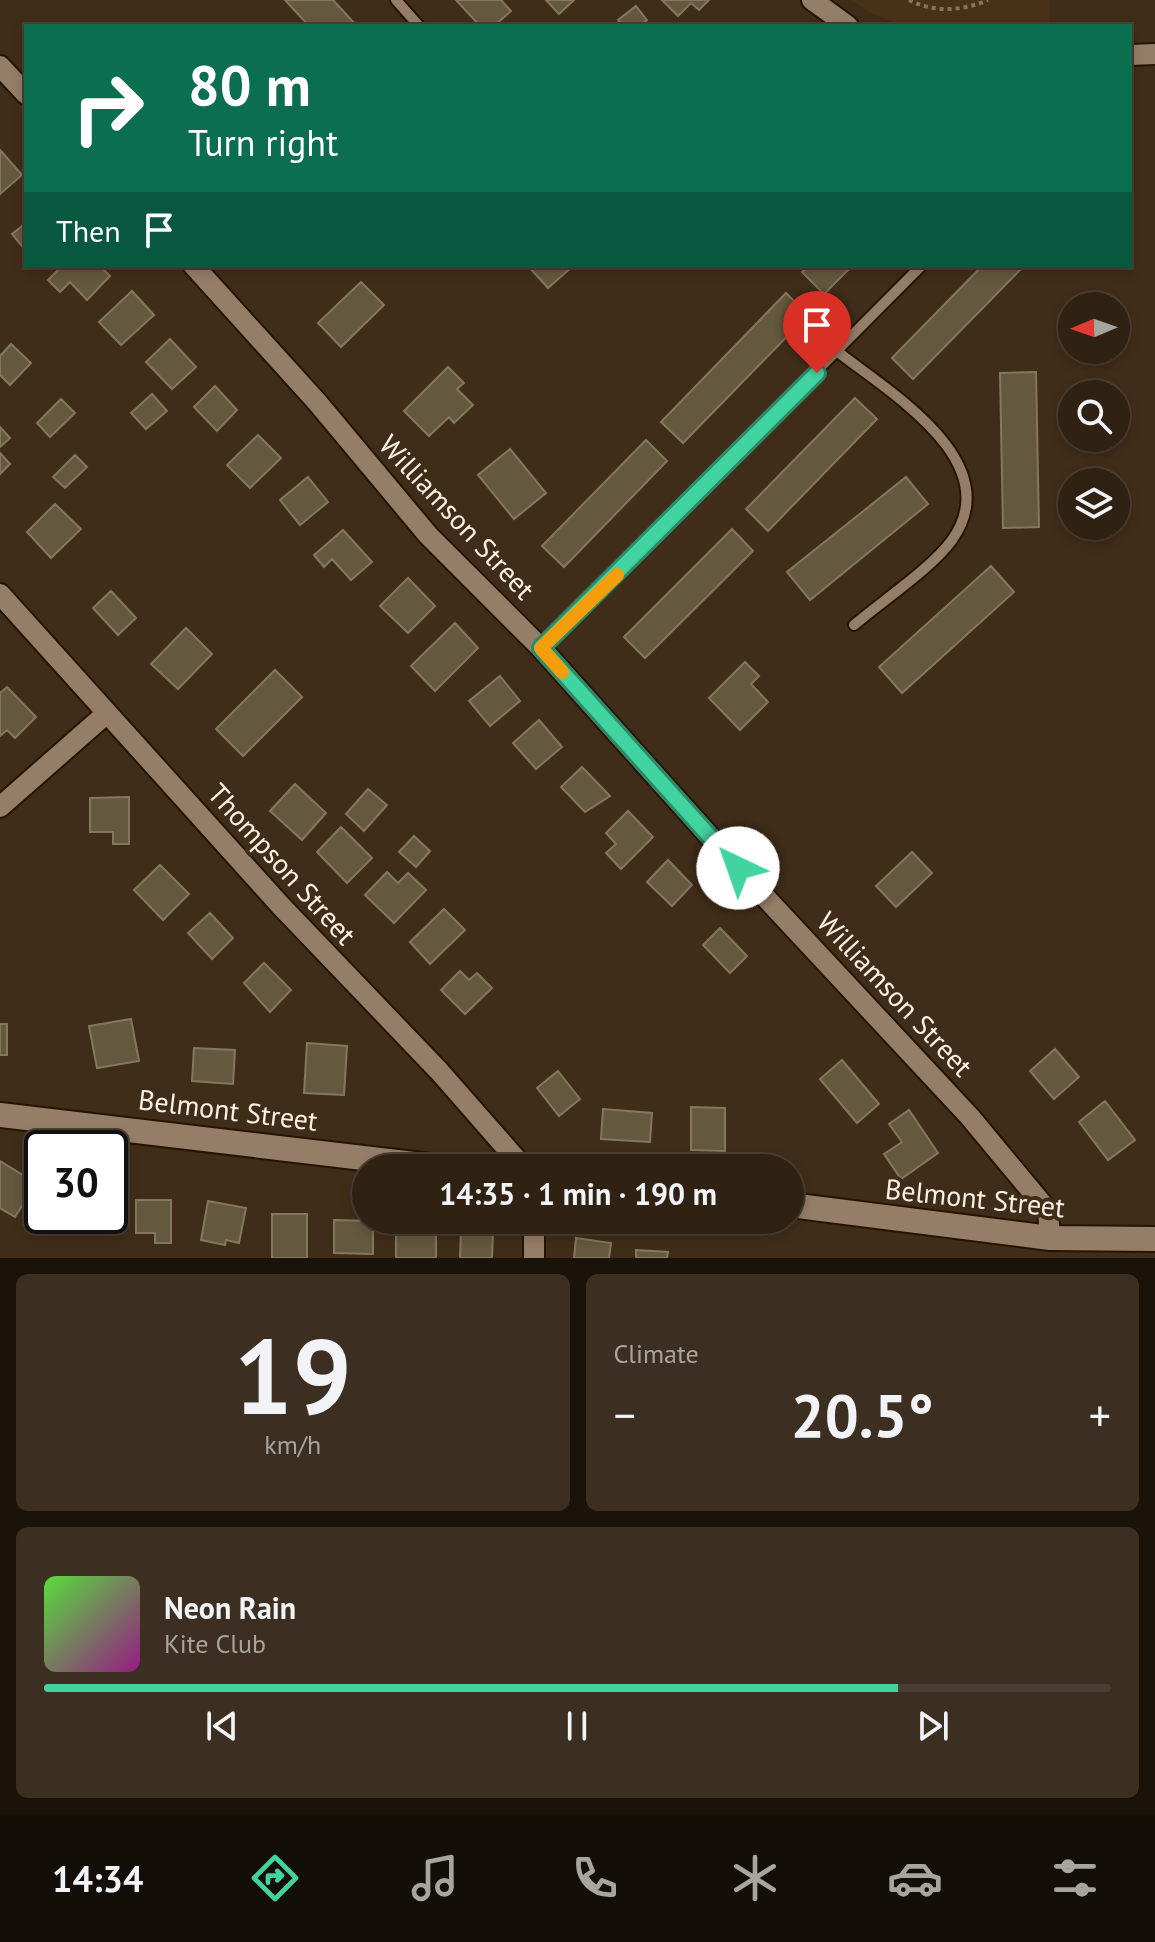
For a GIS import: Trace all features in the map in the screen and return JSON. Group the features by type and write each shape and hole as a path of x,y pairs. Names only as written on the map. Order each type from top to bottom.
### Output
{"street":[{"path":"812,0 845,24"},
{"path":"1132,55 1155,54"},
{"path":"0,66 24,92"},
{"name":"Williamson Street","path":"196,268 317,402 428,535 541,648 970,1117 1048,1211 1050,1238"},
{"name":"Thompson Street","path":"0,594 511,1154"},
{"path":"0,807 107,713"},
{"name":"Belmont Street","path":"0,1115 352,1157"},
{"name":"Belmont Street","path":"804,1207 1050,1238 1155,1239"},
{"path":"534,1234 534,1258"}],"lane":[{"path":"396,0 417,24"},
{"path":"541,648 919,268"},
{"path":"838,352 928,422 958,462 966,501 962,521 945,548 854,625"}],"path":[{"path":"909,0 926,9 970,8 988,0"}],"shaded area":[{"path":"852,0 1049,0 1049,24 897,24 869,12"}],"building":[{"path":"285,0 333,0 355,24 307,24"},
{"path":"456,0 501,0 511,11 496,24 478,24"},
{"path":"546,0 574,0 559,14"},
{"path":"662,0 709,0 699,10 691,3 678,16"},
{"path":"636,6 647,20 642,24 621,24 618,20"},
{"path":"0,150 22,175 0,194"},
{"path":"24,225 24,249 12,234"},
{"path":"60,268 102,268 110,276 87,300 70,282 60,292 48,280"},
{"path":"530,268 571,268 548,288"},
{"path":"806,268 850,268 824,294 802,272"},
{"path":"980,268 1022,268 913,379 892,358"},
{"path":"361,282 384,305 341,347 318,323"},
{"path":"132,291 154,315 121,345 99,322"},
{"path":"786,293 808,315 683,443 661,422"},
{"path":"170,339 196,367 172,389 146,362"},
{"path":"11,344 31,363 10,385 0,375 0,356"},
{"path":"448,367 464,383 457,389 473,405 454,423 449,417 429,436 404,411"},
{"path":"1036,372 1039,527 1003,528 1000,373"},
{"path":"215,386 237,410 217,431 194,407"},
{"path":"152,394 167,411 146,429 131,413"},
{"path":"855,398 877,419 768,531 746,509"},
{"path":"61,399 75,413 50,437 37,423"},
{"path":"0,427 10,438 0,447"},
{"path":"258,435 281,458 250,488 227,465"},
{"path":"646,440 667,461 564,567 542,546"},
{"path":"510,449 546,493 514,519 478,475"},
{"path":"0,453 10,464 0,474"},
{"path":"75,455 87,467 65,488 53,477"},
{"path":"308,477 328,502 300,525 280,500"},
{"path":"906,477 928,504 810,600 787,572"},
{"path":"55,504 81,529 51,558 27,532"},
{"path":"732,529 753,551 645,658 624,637"},
{"path":"343,530 372,562 351,580 332,559 324,567 314,555"},
{"path":"991,566 1014,592 902,693 879,667"},
{"path":"408,578 435,606 408,633 380,606"},
{"path":"111,591 136,618 118,635 93,608"},
{"path":"455,623 478,648 435,691 411,666"},
{"path":"186,628 212,654 178,689 151,664"},
{"path":"745,662 759,676 751,684 768,702 740,730 709,698"},
{"path":"275,670 302,697 243,756 216,729"},
{"path":"500,676 520,701 490,726 469,701"},
{"path":"7,687 36,717 15,738 7,730 0,736 0,693"},
{"path":"539,720 562,747 536,769 513,743"},
{"path":"582,767 610,796 585,812 561,787"},
{"path":"295,784 326,813 302,840 270,811"},
{"path":"368,789 387,805 364,831 346,814"},
{"path":"129,797 129,844 113,844 113,832 90,832 90,798"},
{"path":"628,811 653,837 621,869 606,853 616,844 606,833"},
{"path":"341,827 372,858 347,883 317,852"},
{"path":"414,836 430,851 416,867 399,852"},
{"path":"912,852 932,873 896,907 876,886"},
{"path":"668,860 692,885 672,906 647,882"},
{"path":"160,865 189,894 163,920 134,890"},
{"path":"387,872 398,883 408,873 426,890 394,923 365,895"},
{"path":"444,909 465,930 430,964 410,942"},
{"path":"210,913 233,938 212,959 188,933"},
{"path":"720,928 747,956 730,973 703,945"},
{"path":"264,963 291,990 270,1012 244,983"},
{"path":"460,971 469,980 477,973 492,988 465,1014 441,990"},
{"path":"131,1019 139,1061 97,1068 89,1026"},
{"path":"0,1024 7,1024 7,1055 0,1055"},
{"path":"307,1043 347,1046 344,1095 304,1093"},
{"path":"194,1048 235,1050 233,1084 192,1081"},
{"path":"1055,1049 1079,1077 1054,1099 1030,1071"},
{"path":"842,1060 879,1104 857,1123 820,1079"},
{"path":"558,1071 580,1099 559,1116 537,1088"},
{"path":"1105,1101 1135,1140 1108,1160 1079,1122"},
{"path":"691,1107 725,1108 725,1151 691,1150"},
{"path":"603,1109 652,1113 650,1142 601,1139"},
{"path":"909,1110 938,1153 901,1179 884,1154 902,1142 889,1124"},
{"path":"0,1161 24,1176 24,1202 15,1217 0,1208"},
{"path":"136,1200 171,1200 171,1243 155,1243 155,1233 136,1233"},
{"path":"208,1201 246,1208 239,1243 226,1240 225,1245 201,1240"},
{"path":"272,1214 307,1214 307,1258 272,1258"},
{"path":"334,1220 352,1220 352,1234 373,1234 373,1254 334,1253"},
{"path":"396,1234 436,1234 436,1258 396,1258"},
{"path":"461,1234 493,1234 492,1258 460,1258"},
{"path":"576,1238 611,1243 609,1258 574,1258"},
{"path":"636,1250 668,1252 667,1258 636,1258"}],"slow traffic":[{"path":"562,672 541,648 617,575"}],"route":[{"path":"738,868 541,648 598,595 817,373"}]}
